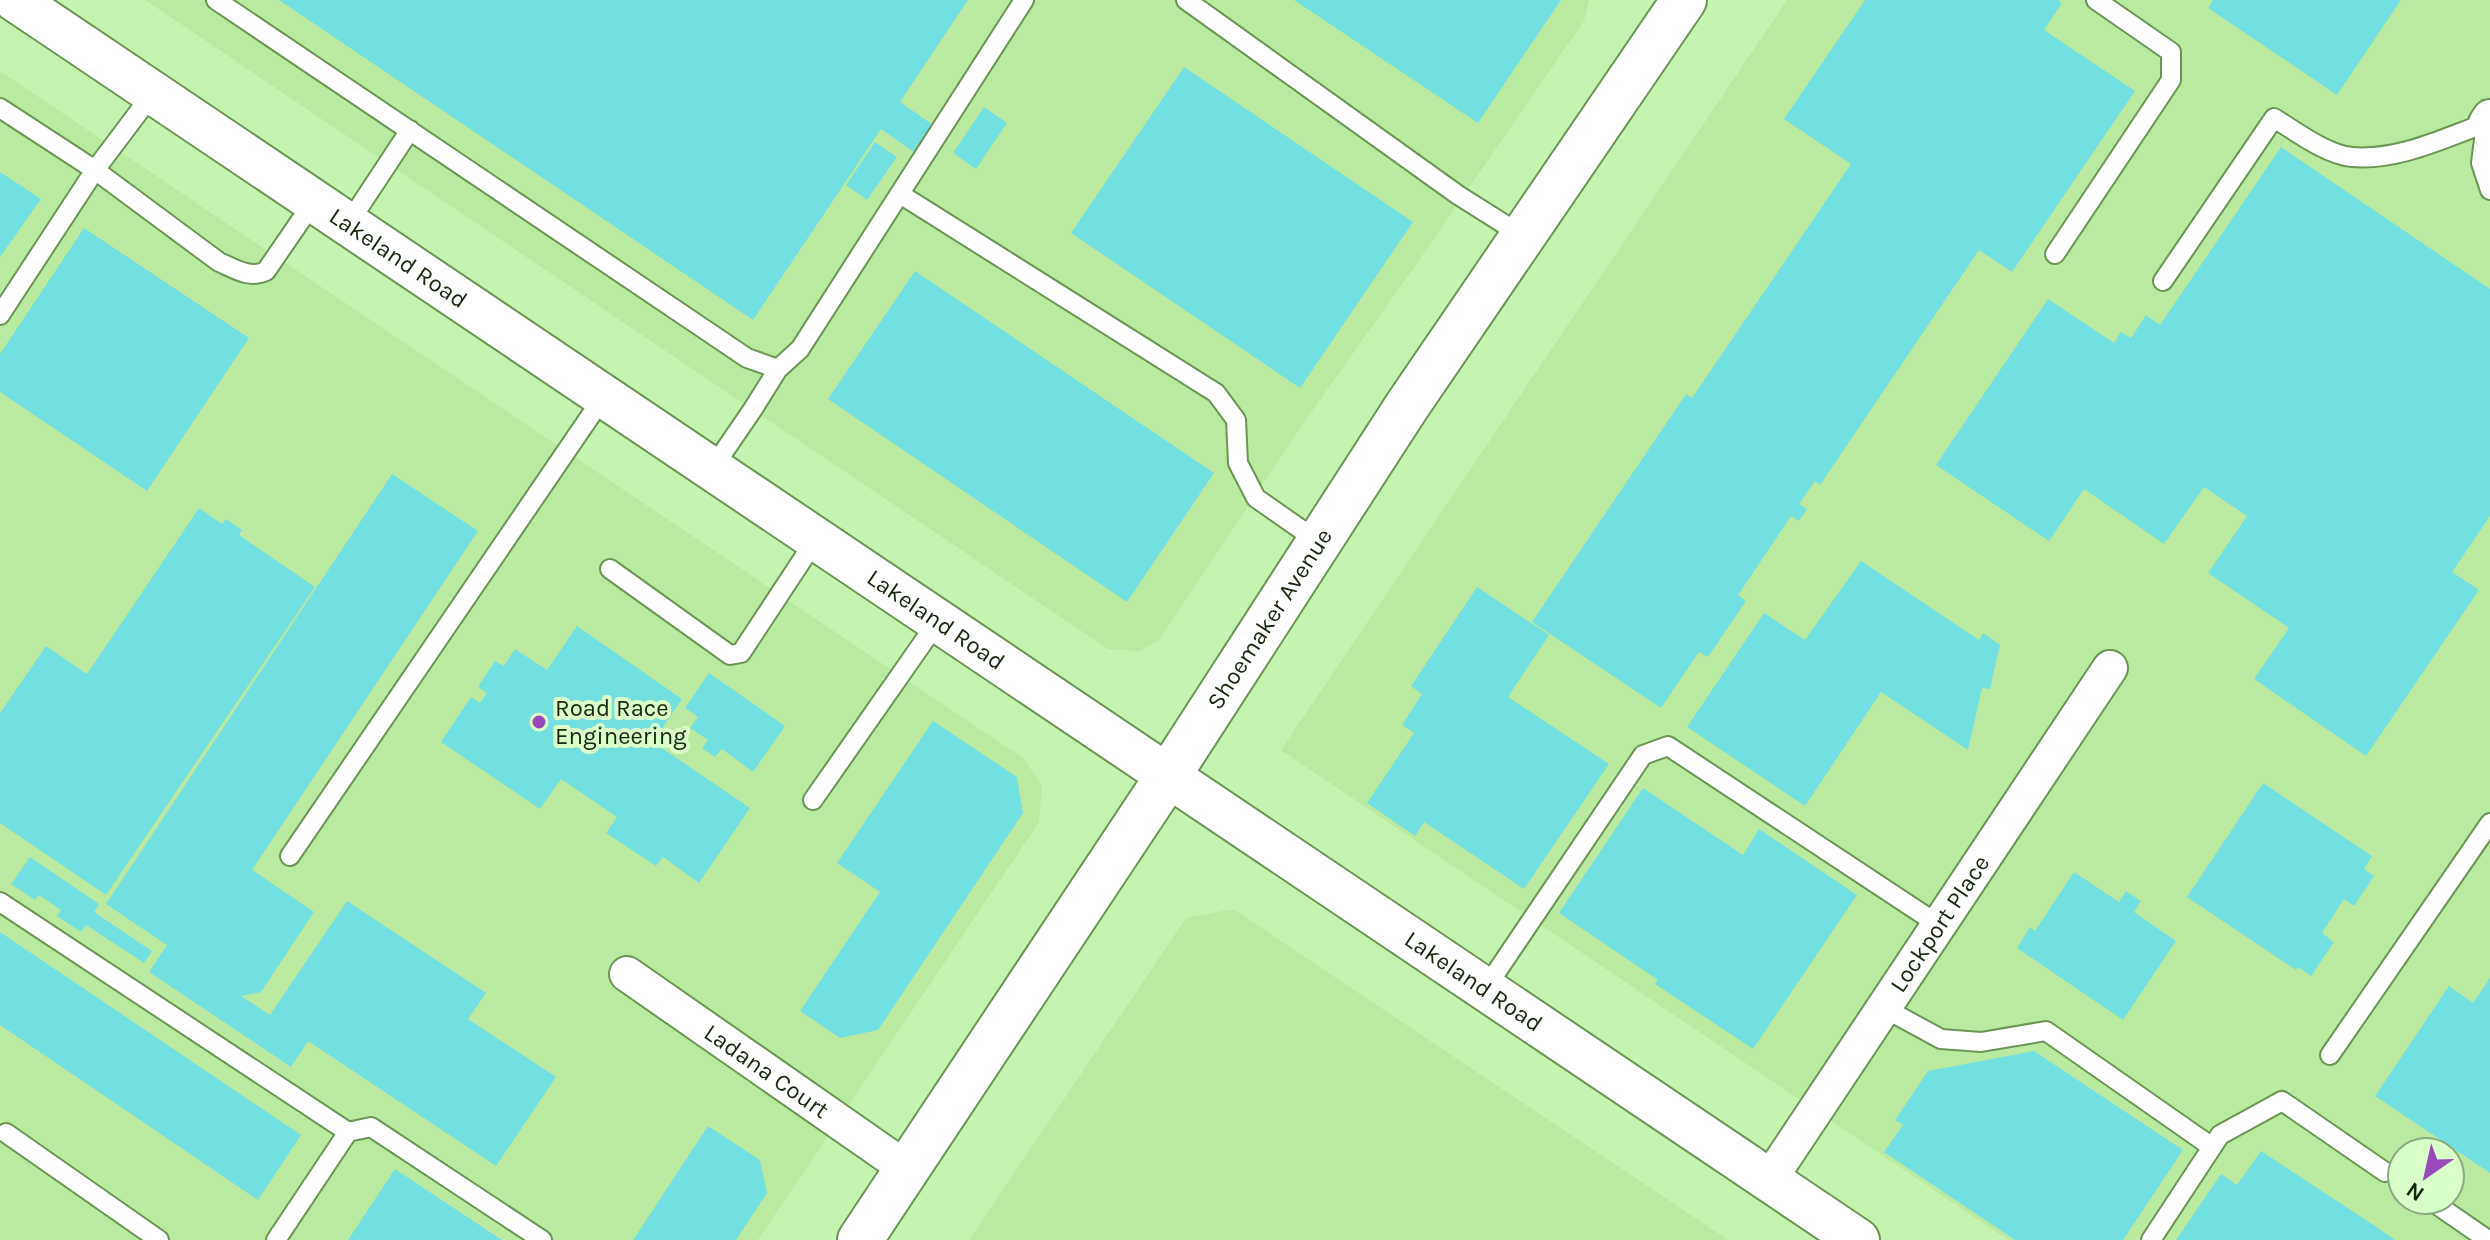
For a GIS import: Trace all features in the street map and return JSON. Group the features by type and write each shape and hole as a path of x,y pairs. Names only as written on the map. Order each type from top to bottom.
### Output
{"main road":[{"name":"Shoemaker Avenue","path":"860,1240 1168,776 1407,406 1684,0"}],"street":[{"name":"Lakeland Road","path":"15,0 1858,1240"},
{"name":"Lockport Place","path":"1769,1180 2110,668"},
{"name":"Ladana Court","path":"627,974 907,1169"}],"lane":[{"path":"216,0 747,358 778,369"},
{"path":"712,469 778,369 800,349 1024,0"},
{"path":"1186,0 1458,195 1523,236"},
{"path":"2055,254 2171,80 2171,52 2096,0"},
{"path":"0,315 95,170 153,93"},
{"path":"0,108 95,170 219,262 241,272 258,275 266,271 314,201"},
{"path":"2163,281 2274,118 2310,141 2350,157 2398,154 2488,120 2481,163 2490,190"},
{"path":"348,224 410,130"},
{"path":"900,194 1216,393 1236,420 1238,463 1256,498 1319,542"},
{"path":"290,856 604,396"},
{"path":"610,569 730,655 741,653 816,539"},
{"path":"813,800 938,621"},
{"path":"1485,989 1643,755 1668,746 1939,925"},
{"path":"2330,1055 2490,823"},
{"path":"0,902 348,1132"},
{"path":"1884,1008 1941,1039 1981,1042 2046,1031 2212,1147"},
{"path":"2151,1240 2220,1135 2282,1101 2385,1172"},
{"path":"276,1240 348,1132 371,1127 542,1240"},
{"path":"6,1133 159,1240"},
{"path":"2453,1216 2488,1240"}],"shaded area":[{"path":"145,0 1589,0 1584,21 1305,421 1159,640 1140,651 1108,649"},
{"path":"1787,0 2490,0 2490,1240 2008,1240 1281,750"},
{"path":"0,71 1023,758 1042,785 1039,822 758,1240 0,1240"},
{"path":"1233,909 1728,1240 969,1240 1186,918"}],"building":[{"path":"279,0 968,0 900,102 933,125 915,153 881,129 753,320"},
{"path":"1294,0 1561,0 1478,123"},
{"path":"1865,0 2058,0 2062,3 2044,30 2135,91 2012,272 1979,250 1820,485 1815,481 1799,504 1807,509 1799,521 1791,516 1738,595 1746,601 1708,657 1699,652 1661,708 1532,622 1686,394 1692,398 1851,164 1784,119"},
{"path":"2213,0 2401,0 2337,95 2208,8"},
{"path":"1184,67 1413,222 1300,388 1071,233"},
{"path":"984,107 1007,123 976,169 953,153"},
{"path":"875,142 897,157 867,200 846,185"},
{"path":"2281,147 2490,289 2490,516 2452,572 2479,590 2366,756 2254,679 2289,628 2208,573 2247,516 2204,487 2164,544 2084,489 2049,541 1936,465 2048,299 2114,343 2121,332 2131,338 2146,315 2160,325"},
{"path":"0,172 41,199 0,257"},
{"path":"84,228 249,338 147,491 0,392 0,354"},
{"path":"915,271 1214,473 1127,602 828,399"},
{"path":"392,474 478,531 252,870 314,912 261,992 241,996 270,1015 347,901 486,993 468,1019 556,1077 496,1166 308,1041 291,1067 149,972 167,945 106,904"},
{"path":"199,508 222,524 226,519 242,530 239,535 315,587 106,895 0,823 0,713 46,646 87,674"},
{"path":"1861,561 1979,640 1983,633 2000,645 1990,689 1982,688 1968,750 1881,692 1805,806 1687,727 1764,613 1805,640"},
{"path":"1477,587 1549,635 1508,697 1609,764 1524,889 1424,822 1415,836 1367,803 1414,733 1402,725 1422,694 1411,686"},
{"path":"577,626 682,699 653,742 750,808 699,883 663,857 656,866 606,833 617,817 561,779 540,809 441,742 471,697 480,703 487,693 478,687 495,661 504,666 515,649 547,670"},
{"path":"709,673 785,726 753,772 722,749 715,757 702,748 708,740 690,728 698,717 685,708"},
{"path":"933,721 1017,777 1023,813 878,1030 840,1038 800,1011 880,892 837,863"},
{"path":"2263,783 2372,856 2364,869 2374,876 2354,906 2344,899 2322,933 2334,942 2311,976 2298,967 2296,970 2187,897"},
{"path":"1643,788 1743,855 1759,829 1857,895 1753,1049 1655,984 1658,980 1559,913"},
{"path":"30,857 99,904 94,912 152,951 144,963 86,925 81,932 57,916 61,910 39,895 35,900 11,884"},
{"path":"2074,872 2119,902 2126,891 2141,901 2134,912 2176,941 2123,1020 2017,948 2030,927 2035,931"},
{"path":"0,932 301,1135 258,1200 0,1025"},
{"path":"2490,978 2490,1173 2466,1157 2466,1136 2435,1136 2375,1096 2449,986 2473,1003"},
{"path":"2034,1051 2183,1150 2123,1240 2015,1240 1884,1152 1903,1125 1895,1120 1928,1071"},
{"path":"708,1126 760,1160 767,1193 736,1240 633,1240"},
{"path":"2261,1151 2395,1240 2176,1240 2221,1174 2237,1185"},
{"path":"395,1169 502,1240 348,1240"}],"place":[{"name":"Road Race Engineering","path":"539,722"}]}
